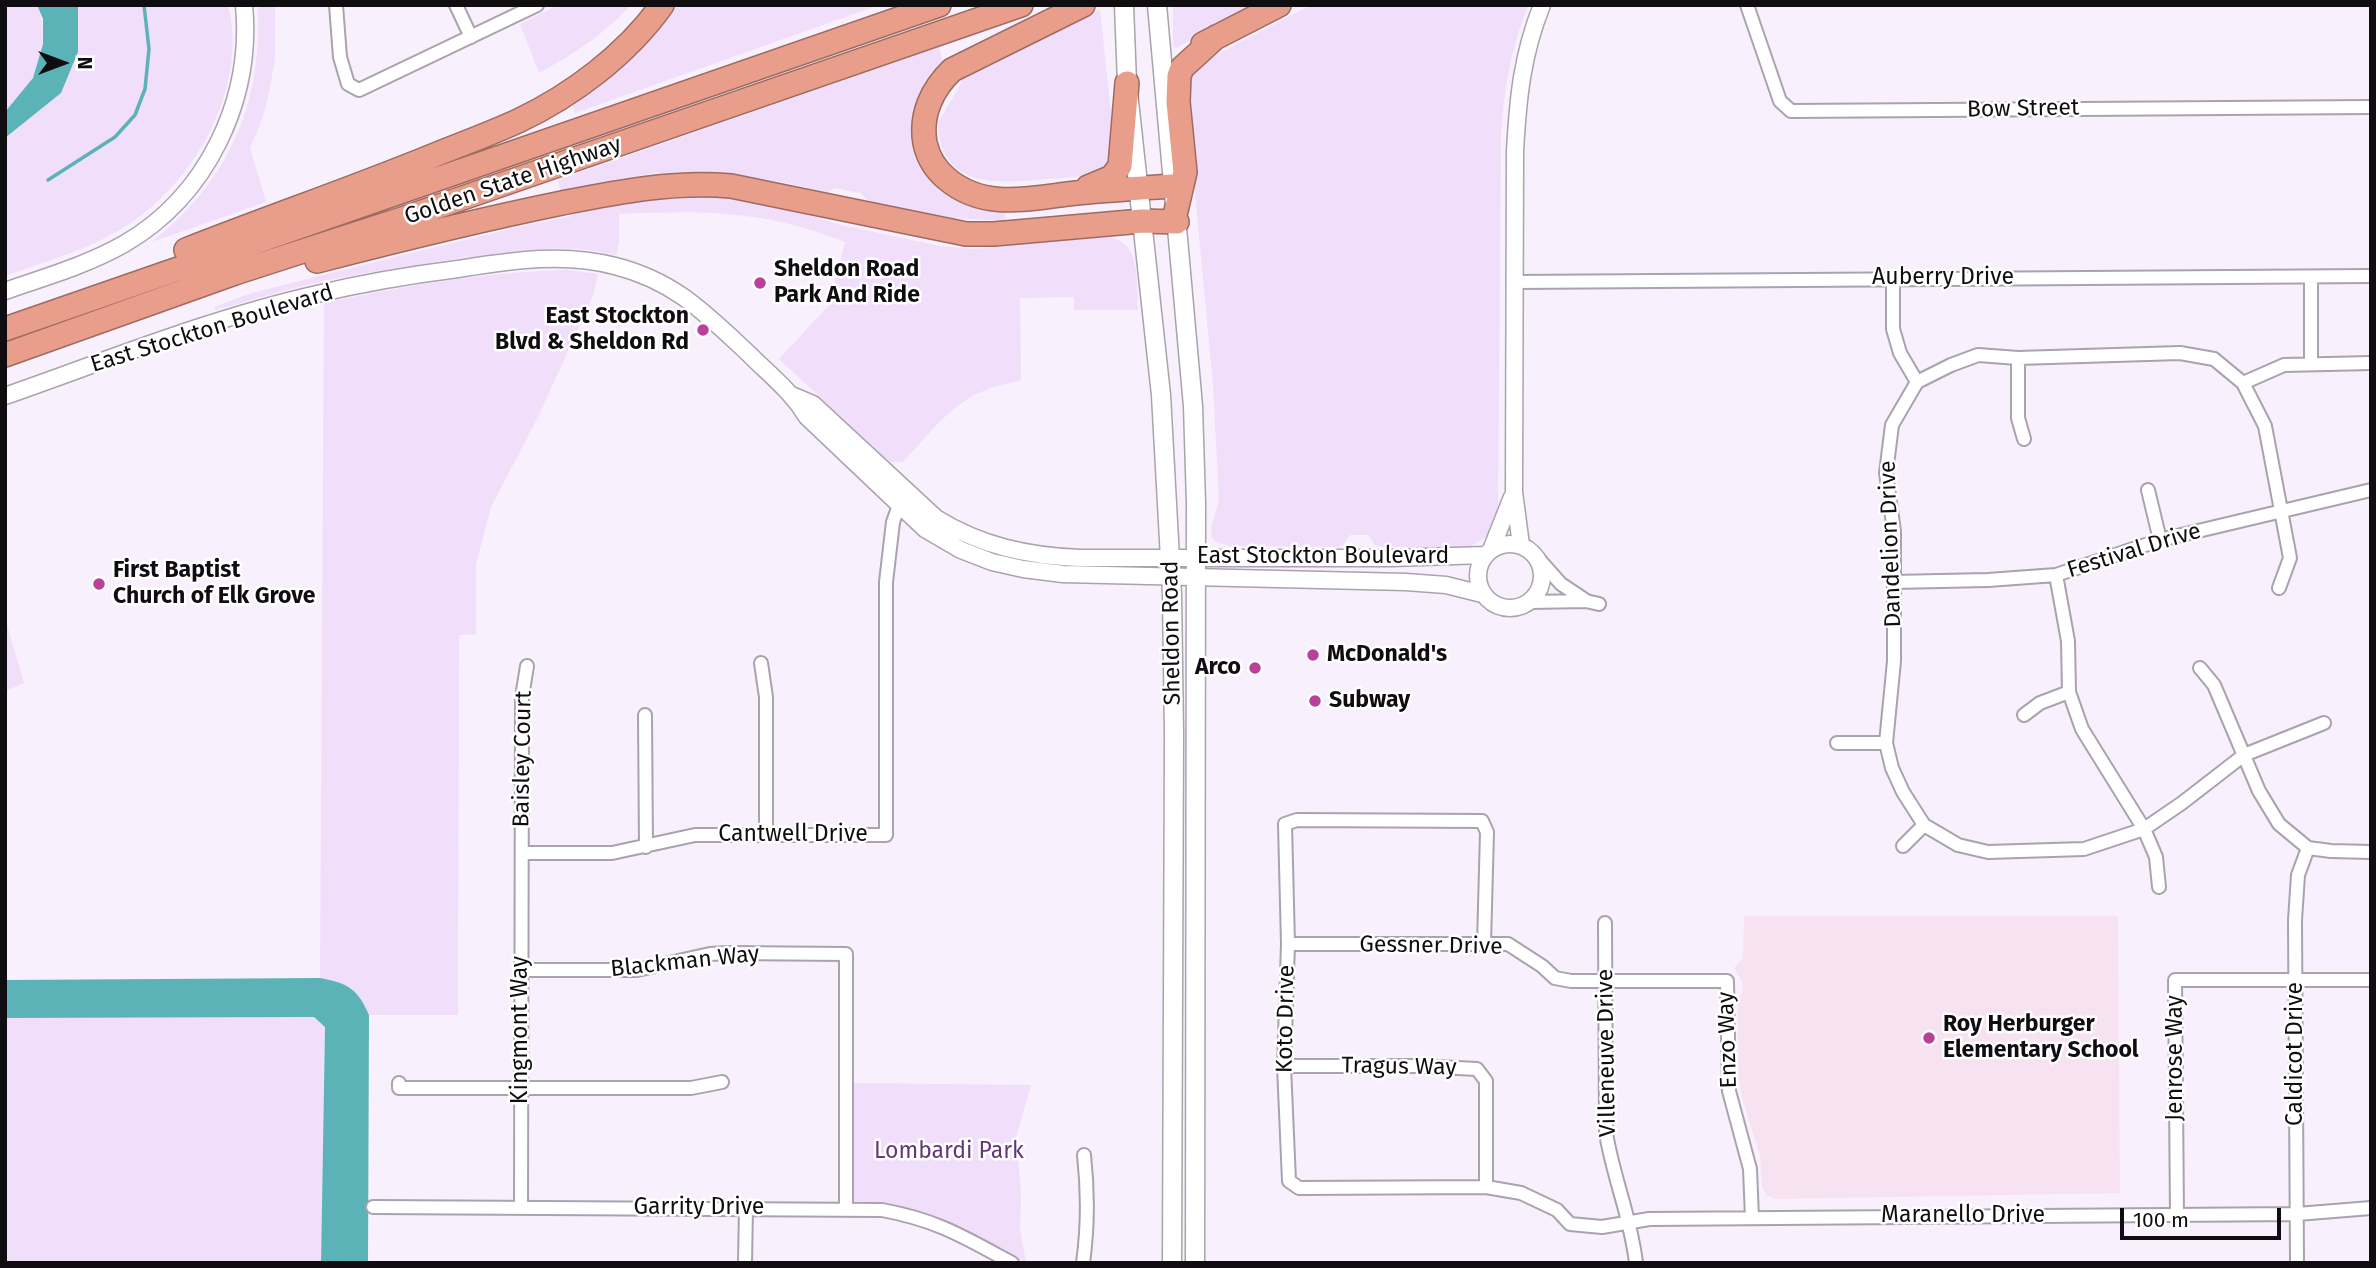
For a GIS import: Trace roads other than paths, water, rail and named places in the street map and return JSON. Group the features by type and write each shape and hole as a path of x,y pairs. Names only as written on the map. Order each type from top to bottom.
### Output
{"highway":[{"path":"9,328 113,280 519,121 577,86 606,64 634,38 662,5"},
{"name":"Golden State Highway","path":"9,328 939,5"},
{"name":"Golden State Highway","path":"5,355 235,273 399,220 1021,5"},
{"path":"1083,5 951,70 940,81 932,96 924,127 928,151 939,172 967,193 1002,201 1173,186"},
{"path":"1163,80 1168,61 1175,55 1279,5"},
{"path":"235,273 267,274 460,224 625,191 685,184 731,187 966,234 994,234 1176,216 1185,173 1178,102 1179,76 1182,68 1216,37"},
{"path":"1069,194 1112,177 1120,166 1127,83"}],"main road":[{"name":"Sheldon Road","path":"1157,5 1193,406 1197,557 1195,1263"},
{"name":"Sheldon Road","path":"1125,12 1127,83 1161,395 1171,578 1174,662 1172,1263"}],"street":[{"path":"5,291 78,265 126,243 153,223 184,194 214,152 233,109 244,59 244,5"},
{"path":"336,5 339,48 348,84 359,90 537,5"},
{"path":"456,5 471,37"},
{"path":"1521,545 1514,492 1517,103 1522,67 1532,29 1542,5"},
{"name":"Bow Street","path":"1747,5 1780,101 1791,111 2371,107"},
{"name":"East Stockton Boulevard","path":"5,396 188,332 316,294 418,274 523,260 552,258 615,266 665,284 714,321 794,396 807,417 902,498 925,528 961,550 992,562 1063,574 1433,584 1482,594"},
{"name":"Auberry Drive","path":"1515,282 2371,276"},
{"path":"2311,277 2311,363"},
{"path":"1893,278 1893,329 1900,353 1917,382 1978,355 2018,358 2179,353 2214,359 2243,383 2264,426 2290,558 2279,588"},
{"path":"2018,358 2018,418 2024,439"},
{"path":"2243,383 2284,365 2371,363"},
{"name":"Dandelion Drive","path":"1917,382 1892,425 1886,473 1894,531 1894,661 1886,743 1892,768 1903,792 1924,825 1958,845 1988,852 2084,849 2144,828 2182,803 2244,755 2324,723"},
{"path":"2148,490 2160,540"},
{"name":"Festival Drive","path":"1893,582 2056,575 2160,540 2371,490"},
{"path":"1514,492 1488,553 1481,562 1477,578 1482,594 1494,604 1509,608 1520,607 1529,602 1541,586 1542,576 1537,557"},
{"name":"East Stockton Boulevard","path":"902,498 922,507 956,530 1007,550 1032,555 1080,558 1391,558 1488,553"},
{"name":"Cantwell Drive","path":"522,853 612,853 695,835 886,835 886,582 890,542 902,498"},
{"path":"1488,553 1500,545 1521,545 1537,557 1561,584 1592,602 1529,602"},
{"path":"1279,579 1306,571 1380,571 1389,567 1391,558"},
{"path":"2056,575 2068,641 2069,692 2082,729 2144,828 2156,857 2159,887"},
{"path":"761,663 766,697 766,835"},
{"name":"Baisley Court","path":"522,853 522,697 527,666"},
{"path":"2200,668 2214,685 2259,791 2279,824 2308,848 2371,852"},
{"path":"2024,715 2040,703 2069,692"},
{"path":"645,715 646,847"},
{"path":"1837,743 1886,743"},
{"name":"Koto Drive","path":"1484,944 1487,832 1482,821 1297,820 1285,824 1288,944 1284,1066 1289,1181 1298,1188 1486,1187 1521,1193 1558,1210 1570,1224 1602,1227 1630,1222"},
{"path":"1903,846 1924,825"},
{"name":"Caldicot Drive","path":"2297,1263 2295,920 2298,875 2308,848"},
{"name":"Kingmont Way","path":"521,1208 522,853"},
{"name":"Villeneuve Drive","path":"1605,923 1606,1133 1611,1160 1630,1222 1636,1263"},
{"name":"Gessner Drive","path":"1288,944 1508,944 1542,966 1555,978 1605,982"},
{"name":"Blackman Way","path":"522,970 637,970 710,954 728,953 846,954 846,1208"},
{"name":"Jenrose Way","path":"2177,1215 2175,979 2295,979"},
{"path":"2295,979 2371,980"},
{"name":"Enzo Way","path":"1605,982 1727,981 1729,1091 1750,1170 1752,1217"},
{"name":"Tragus Way","path":"1284,1066 1477,1069 1486,1081 1486,1187"},
{"path":"399,1083 399,1088 691,1088 722,1082"},
{"path":"1083,1263 1087,1235 1087,1178 1084,1155"},
{"name":"Garrity Drive","path":"373,1207 882,1210 931,1221 1012,1263"},
{"path":"746,1208 746,1263"},
{"name":"Maranello Drive","path":"1630,1222 1649,1219 1752,1217 2297,1214 2371,1208"}],"water":[{"path":"37,5 78,5 78,52 61,93 5,138 5,112 33,78 43,44 43,19"},
{"path":"320,978 338,982 351,989 361,999 369,1015 368,1263 321,1263 325,1027 314,1017 5,1018 5,980"}],"waterway":[{"path":"48,180 115,137 135,115 145,89 149,49 144,5"}],"place":[{"name":"Sheldon Road Park And Ride","path":"760,283"},
{"name":"East Stockton Blvd & Sheldon Rd","path":"703,330"},
{"name":"First Baptist Church of Elk Grove","path":"99,584"},
{"name":"McDonald's","path":"1313,655"},
{"name":"Arco","path":"1255,668"},
{"name":"Subway","path":"1315,701"},
{"name":"Roy Herburger Elementary School","path":"1929,1038"}],"park label":[{"name":"Lombardi Park","path":"949,1152"}]}
